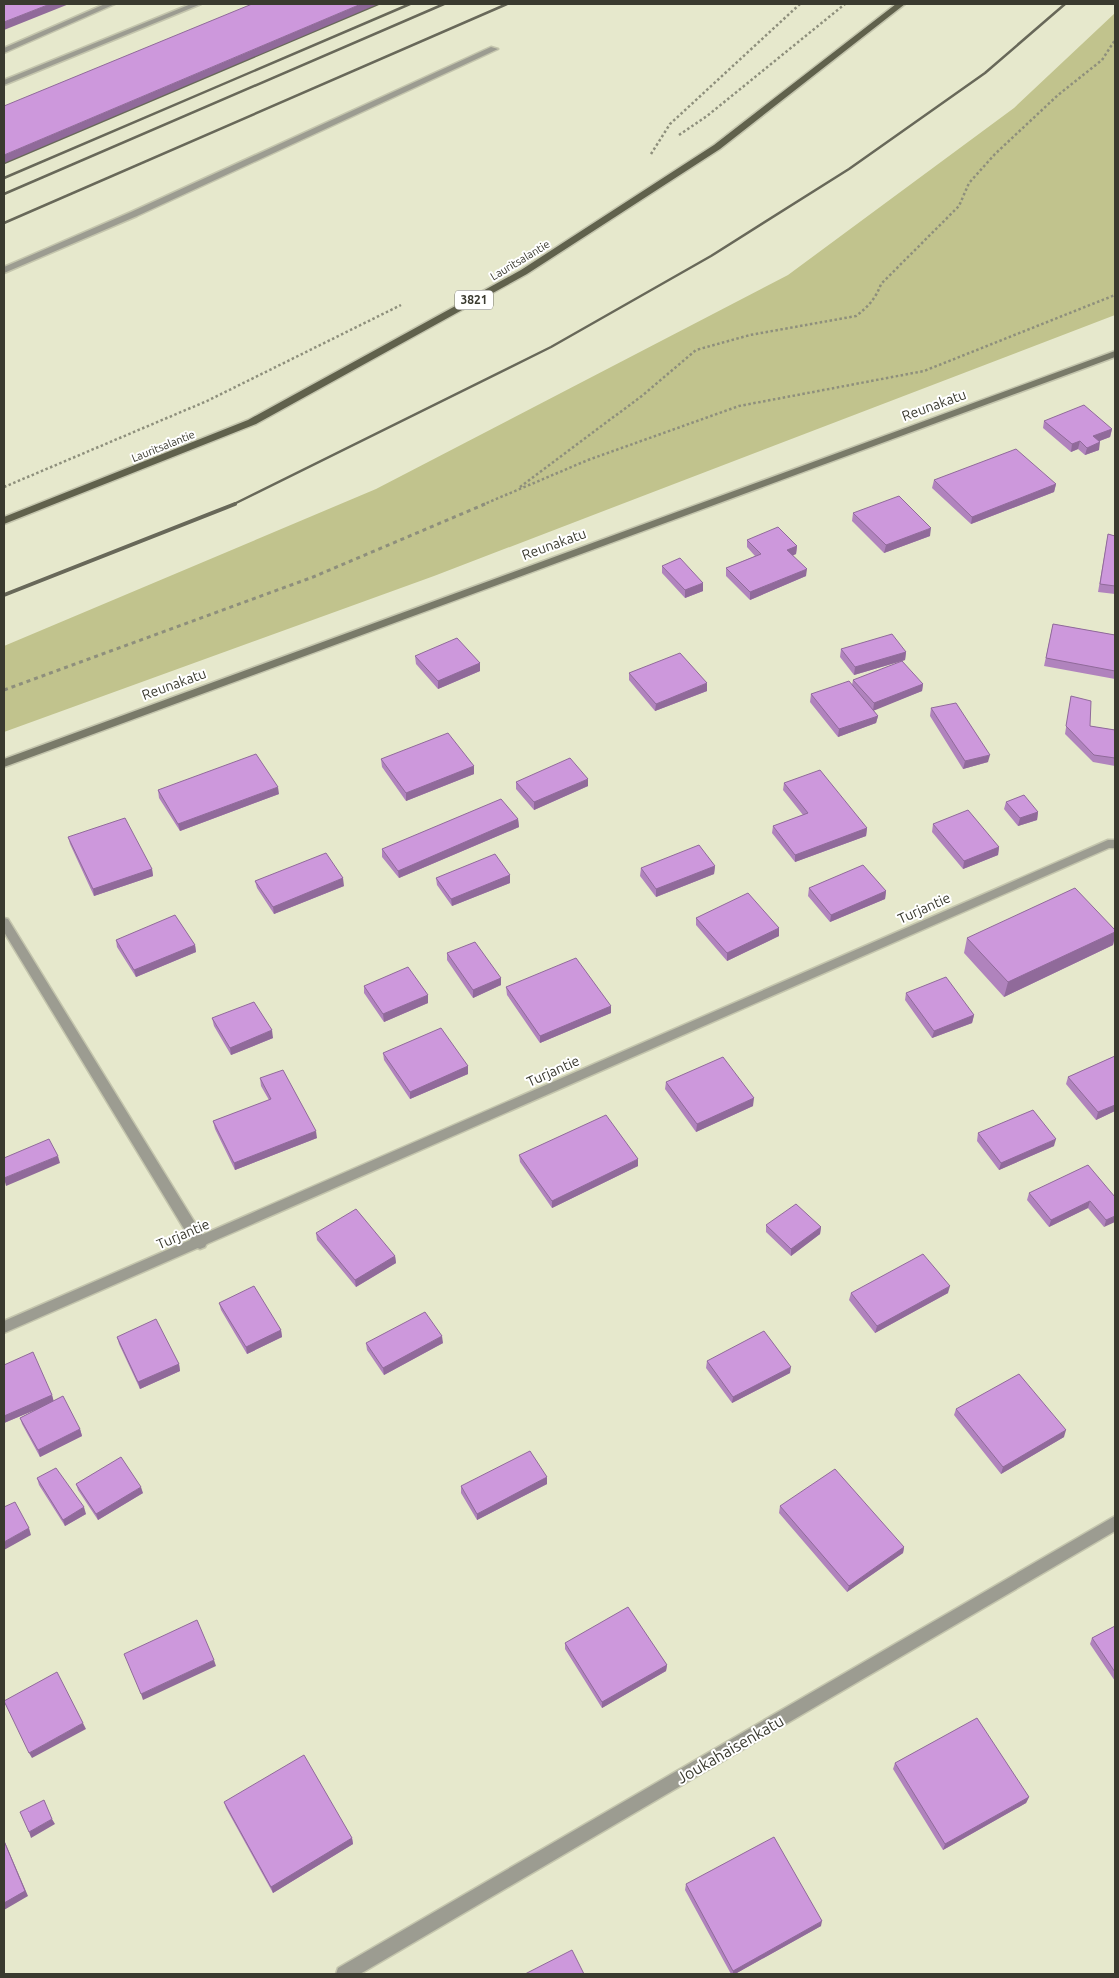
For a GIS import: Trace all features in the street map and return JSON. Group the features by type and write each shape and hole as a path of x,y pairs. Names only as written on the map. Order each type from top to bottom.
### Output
{"main road":[{"name":"Lauritsalantie","path":"4,521 252,422 524,272 717,147 901,4"},
{"name":"Reunakatu","path":"4,763 1115,354"}],"street":[{"path":"4,50 110,4"},
{"path":"4,84 197,4"},
{"path":"4,270 134,214 494,50"},
{"name":"Turjantie","path":"4,1327 200,1243 1108,844 1115,844"},
{"path":"4,922 200,1243"},
{"name":"Joukahaisenkatu","path":"344,1974 1115,1523"}],"path":[{"path":"659,149 651,155 670,124 800,4"},
{"path":"675,138 707,116 845,4"},
{"path":"513,492 643,395 696,350 758,333 856,316 869,306 878,295 881,284 959,206 970,183 994,154 1058,95 1102,60 1115,40"},
{"path":"4,690 313,577 588,460 739,406 924,371 1115,295"},
{"path":"4,487 207,401 404,303"}],"green space":[{"path":"1115,13 1115,315 434,576 4,732 4,646 376,489 788,275 1014,108"}],"building":[{"path":"4,4 50,4 4,22"},
{"path":"252,4 361,4 4,155 4,106"},
{"path":"1084,405 1112,429 1093,436 1100,442 1087,448 1080,441 1072,444 1044,421"},
{"path":"1016,449 1056,484 972,517 934,480"},
{"path":"899,496 931,528 886,545 853,513"},
{"path":"778,527 797,546 787,550 807,569 750,592 726,568 761,554 747,540"},
{"path":"1108,534 1115,536 1115,586 1100,584"},
{"path":"680,558 703,583 685,590 662,566"},
{"path":"1053,624 1115,635 1115,671 1046,658"},
{"path":"892,634 906,652 855,667 841,649"},
{"path":"457,638 480,663 438,681 415,656"},
{"path":"680,653 707,683 656,704 629,673"},
{"path":"902,661 923,684 874,703 853,680"},
{"path":"849,681 878,716 839,729 811,694"},
{"path":"1071,696 1091,701 1090,726 1115,730 1115,758 1094,755 1066,726"},
{"path":"956,703 990,755 965,761 931,708"},
{"path":"448,733 474,766 406,793 381,759"},
{"path":"256,754 278,787 178,824 158,790"},
{"path":"570,758 588,779 534,802 516,782"},
{"path":"820,770 867,828 795,855 773,826 808,813 784,783"},
{"path":"1024,795 1038,812 1020,818 1006,802"},
{"path":"501,799 518,819 398,871 382,849"},
{"path":"968,810 999,847 964,861 933,824"},
{"path":"125,818 152,869 93,889 68,837"},
{"path":"699,845 715,866 656,889 641,868"},
{"path":"326,853 343,878 273,907 255,881"},
{"path":"495,854 510,875 451,899 436,878"},
{"path":"863,865 886,891 831,915 809,888"},
{"path":"1075,888 1115,932 1008,982 967,938"},
{"path":"748,893 779,928 727,953 696,918"},
{"path":"175,915 195,945 134,970 116,940"},
{"path":"475,942 501,978 473,990 447,953"},
{"path":"576,958 611,1006 540,1036 506,987"},
{"path":"408,967 428,995 383,1014 364,986"},
{"path":"946,977 974,1015 934,1031 906,993"},
{"path":"254,1002 272,1030 230,1048 212,1018"},
{"path":"441,1028 468,1066 410,1092 383,1053"},
{"path":"1115,1056 1115,1105 1098,1112 1068,1077"},
{"path":"723,1057 754,1098 697,1124 666,1082"},
{"path":"283,1070 316,1131 234,1163 213,1121 271,1099 260,1078"},
{"path":"1033,1110 1056,1139 1001,1163 978,1133"},
{"path":"606,1115 638,1159 552,1201 519,1155"},
{"path":"49,1139 58,1156 4,1178 4,1158"},
{"path":"1088,1165 1115,1197 1115,1216 1106,1220 1090,1201 1051,1220 1029,1193"},
{"path":"796,1204 821,1227 791,1249 766,1225"},
{"path":"356,1209 395,1256 355,1280 316,1233"},
{"path":"923,1254 950,1286 877,1326 851,1293"},
{"path":"254,1286 281,1330 246,1347 219,1303"},
{"path":"425,1312 442,1336 383,1368 366,1343"},
{"path":"156,1319 179,1364 138,1382 117,1337"},
{"path":"764,1331 791,1367 733,1397 707,1361"},
{"path":"33,1352 52,1395 4,1416 4,1365"},
{"path":"1019,1374 1066,1430 1003,1467 956,1409"},
{"path":"63,1396 80,1429 38,1450 20,1418"},
{"path":"530,1451 547,1477 477,1514 461,1486"},
{"path":"121,1457 141,1487 96,1514 76,1484"},
{"path":"56,1468 84,1507 63,1520 37,1478"},
{"path":"835,1469 904,1547 849,1586 780,1506"},
{"path":"15,1502 29,1528 4,1542 4,1507"},
{"path":"628,1607 667,1665 602,1702 565,1643"},
{"path":"197,1620 214,1660 141,1694 124,1654"},
{"path":"1115,1626 1115,1672 1092,1638"},
{"path":"57,1672 83,1723 29,1753 4,1701"},
{"path":"977,1718 1029,1797 945,1844 895,1763"},
{"path":"304,1755 352,1838 271,1887 224,1802"},
{"path":"44,1800 52,1819 29,1832 20,1812"},
{"path":"774,1837 822,1921 733,1971 686,1884"},
{"path":"4,1841 25,1891 4,1903"},
{"path":"572,1950 584,1974 525,1974"}],"railway":[{"path":"4,163 378,4"},
{"path":"4,178 410,4"},
{"path":"4,194 444,4"},
{"path":"4,223 507,4"},
{"path":"232,505 551,347 711,256 849,169 985,73 1065,4"},
{"path":"4,595 235,504"}]}
